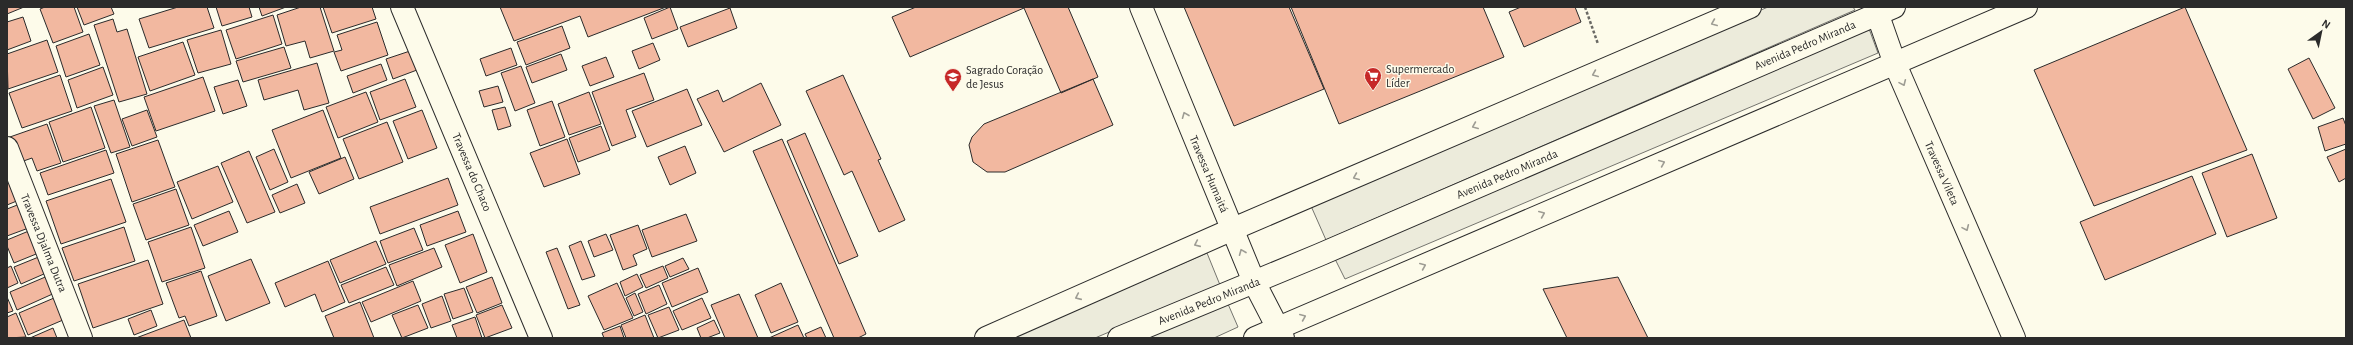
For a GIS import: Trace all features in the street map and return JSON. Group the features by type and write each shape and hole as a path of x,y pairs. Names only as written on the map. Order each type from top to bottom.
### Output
{"main road":[{"name":"Travessa do Chaco","path":"402,7 541,338"},
{"name":"Travessa Humaitá","path":"1141,7 1254,282 1281,333"},
{"path":"986,338 1233,229 1750,7"},
{"path":"1255,338 1281,333 2026,7"},
{"name":"Travessa Vileta","path":"1882,9 1894,64 2014,338"},
{"name":"Avenida Pedro Miranda","path":"1119,338 1254,282 1882,9"},
{"name":"Travessa Djalma Dutra","path":"8,157 81,338"}],"path":[{"path":"1585,7 1606,69"}],"shaded area":[{"path":"1768,7 1853,7 1855,10 1326,240 1311,206"},
{"path":"1868,26 1878,53 1345,279 1334,257"},
{"path":"1207,253 1220,285 1095,338 1011,338"},
{"path":"1228,304 1238,327 1214,338 1144,338"}],"building":[{"path":"7,7 24,7 7,14"},
{"path":"45,7 74,7 83,32 53,43 40,9"},
{"path":"77,7 111,7 114,14 84,25"},
{"path":"178,7 207,7 214,28 149,48 139,19"},
{"path":"216,7 249,7 252,17 222,26"},
{"path":"259,7 286,7 262,16"},
{"path":"301,7 320,7 334,51 310,58 305,41 286,46 277,15"},
{"path":"323,7 372,7 376,19 332,33"},
{"path":"500,7 666,7 588,37 580,16 514,41"},
{"path":"670,7 678,29 652,39 644,18"},
{"path":"916,7 1068,7 1098,77 1061,93 1024,8 910,57 892,17"},
{"path":"1184,7 1289,7 1324,89 1234,126"},
{"name":"Supermercado Líder","path":"1291,7 1483,7 1504,57 1339,124"},
{"path":"1521,7 1575,7 1581,22 1524,47 1509,12"},
{"path":"2185,7 2247,150 2094,206 2034,70"},
{"path":"730,8 737,28 688,47 680,27"},
{"path":"273,15 282,44 236,59 226,30"},
{"path":"23,17 31,41 7,50 7,22"},
{"path":"113,19 117,32 127,29 147,94 119,102 94,25"},
{"path":"377,22 388,55 341,71 334,52 342,50 337,35"},
{"path":"562,26 570,48 526,65 517,42"},
{"path":"221,30 231,64 198,73 187,40"},
{"path":"89,34 100,65 66,77 56,46"},
{"path":"47,40 58,72 8,89 7,54"},
{"path":"183,42 195,75 150,91 138,57"},
{"path":"653,43 660,60 639,69 632,51"},
{"path":"284,47 291,68 243,82 236,61"},
{"path":"511,48 517,65 486,76 480,59"},
{"path":"410,51 417,70 393,79 386,59"},
{"path":"561,54 567,70 532,83 526,67"},
{"path":"606,57 614,77 590,86 582,66"},
{"path":"2309,58 2335,108 2313,119 2288,69"},
{"path":"317,63 329,103 304,110 298,90 264,100 258,80"},
{"path":"381,64 387,80 353,93 347,76"},
{"path":"521,66 535,103 515,111 501,73"},
{"path":"103,67 113,95 77,108 68,80"},
{"path":"644,73 654,100 626,110 636,137 612,146 592,92"},
{"path":"60,75 72,111 22,128 9,93"},
{"path":"843,75 881,159 878,160 905,220 879,232 852,171 844,175 806,91"},
{"path":"203,77 215,111 156,131 144,97"},
{"path":"405,79 416,107 380,120 370,92"},
{"path":"1093,79 1113,125 1005,172 987,172 973,162 969,145 972,137 984,124"},
{"path":"238,80 247,106 223,114 214,87"},
{"path":"761,83 781,125 724,152 697,99 718,90 723,102"},
{"path":"498,86 503,102 484,107 479,91"},
{"path":"687,89 702,125 647,147 632,111"},
{"path":"366,92 378,122 338,138 326,107"},
{"path":"589,92 601,124 569,135 558,104"},
{"path":"114,100 130,147 111,153 94,106"},
{"path":"552,101 565,137 540,146 527,110"},
{"path":"91,107 105,148 63,162 49,122"},
{"path":"505,107 511,126 498,130 492,110"},
{"path":"147,110 157,137 132,146 122,119"},
{"path":"323,110 341,158 291,178 272,130"},
{"path":"422,110 437,148 408,159 393,121"},
{"path":"2343,118 2346,126 2346,144 2325,151 2318,127"},
{"path":"387,122 403,162 359,179 343,139"},
{"path":"47,124 61,163 37,171 32,158 15,164 7,138"},
{"path":"601,126 610,150 578,162 569,138"},
{"path":"805,133 858,256 839,264 787,141"},
{"path":"567,139 580,174 544,187 530,153"},
{"path":"782,139 866,334 858,338 834,338 753,151"},
{"path":"158,140 175,187 132,202 116,154"},
{"path":"685,146 696,173 670,185 658,157"},
{"path":"274,149 288,182 270,190 256,157"},
{"path":"2346,149 2346,178 2339,182 2327,157"},
{"path":"106,150 114,173 48,195 40,173"},
{"path":"249,151 275,212 247,223 221,163"},
{"path":"2252,154 2277,218 2227,237 2202,173"},
{"path":"345,157 354,179 319,194 309,172"},
{"path":"218,166 233,202 192,219 177,182"},
{"path":"7,168 24,198 7,205"},
{"path":"2192,176 2216,234 2105,280 2080,222"},
{"path":"448,178 458,205 380,234 370,207"},
{"path":"111,179 126,222 61,244 46,201"},
{"path":"297,184 305,203 280,213 272,195"},
{"path":"176,189 189,225 146,240 133,204"},
{"path":"25,202 34,226 7,236 7,209"},
{"path":"229,211 238,232 203,246 194,225"},
{"path":"458,211 466,232 427,246 420,225"},
{"path":"686,214 697,241 652,257 642,230"},
{"path":"638,225 647,249 633,255 637,265 623,270 610,235"},
{"path":"124,227 135,261 74,281 62,248"},
{"path":"191,227 205,268 162,282 148,242"},
{"path":"36,228 46,250 14,263 7,246 7,240"},
{"path":"414,228 423,250 388,263 380,241"},
{"path":"473,234 487,272 460,283 445,245"},
{"path":"606,234 613,250 594,257 588,241"},
{"path":"376,241 386,264 340,283 330,260"},
{"path":"581,241 595,276 582,280 569,246"},
{"path":"434,248 442,267 397,286 389,265"},
{"path":"557,248 580,305 568,309 546,252"},
{"path":"46,254 53,270 21,284 14,267"},
{"path":"683,258 689,269 670,277 665,266"},
{"path":"251,259 270,303 226,321 208,276"},
{"path":"148,260 163,304 93,328 78,284"},
{"path":"328,261 345,302 322,312 315,294 285,307 275,283"},
{"path":"11,266 18,283 7,288 7,268"},
{"path":"663,266 668,278 646,288 640,275"},
{"path":"386,267 394,285 349,303 341,285"},
{"path":"698,268 708,292 672,307 662,283"},
{"path":"201,271 217,316 189,326 185,316 179,318 166,283"},
{"path":"637,274 643,287 625,296 620,282"},
{"path":"50,275 57,292 17,310 10,292"},
{"path":"492,277 502,303 477,313 466,287"},
{"path":"1618,277 1648,338 1567,338 1543,289"},
{"path":"413,281 421,301 371,322 362,302"},
{"path":"617,283 633,318 604,330 588,296"},
{"path":"781,283 798,322 771,333 755,295"},
{"path":"659,285 667,304 646,314 638,294"},
{"path":"464,288 473,312 453,319 444,294"},
{"path":"635,293 643,312 634,316 626,298"},
{"path":"739,294 758,338 725,338 711,305"},
{"path":"442,296 451,321 431,328 422,304"},
{"path":"7,297 13,311 7,313"},
{"path":"54,298 63,320 28,335 19,313"},
{"path":"702,298 711,318 682,330 673,311"},
{"path":"360,302 374,338 334,338 325,316"},
{"path":"418,305 428,328 402,338 392,315"},
{"path":"502,305 512,328 485,338 476,315"},
{"path":"669,307 679,330 658,338 648,315"},
{"path":"151,310 157,326 134,335 128,319"},
{"path":"16,313 26,337 7,338 7,317"},
{"path":"645,315 654,338 626,338 621,325"},
{"path":"475,317 482,338 457,338 452,325"},
{"path":"184,320 191,338 136,338"},
{"path":"714,320 720,333 707,338 701,338 697,328"},
{"path":"798,325 804,338 769,338"},
{"path":"620,326 624,338 604,338 602,333"},
{"path":"821,327 826,338 807,338 805,334"},
{"path":"53,328 57,338 30,338"}],"place":[{"name":"Supermercado Líder","path":"1373,91"},
{"name":"Sagrado Coração de Jesus","path":"953,92"}]}
